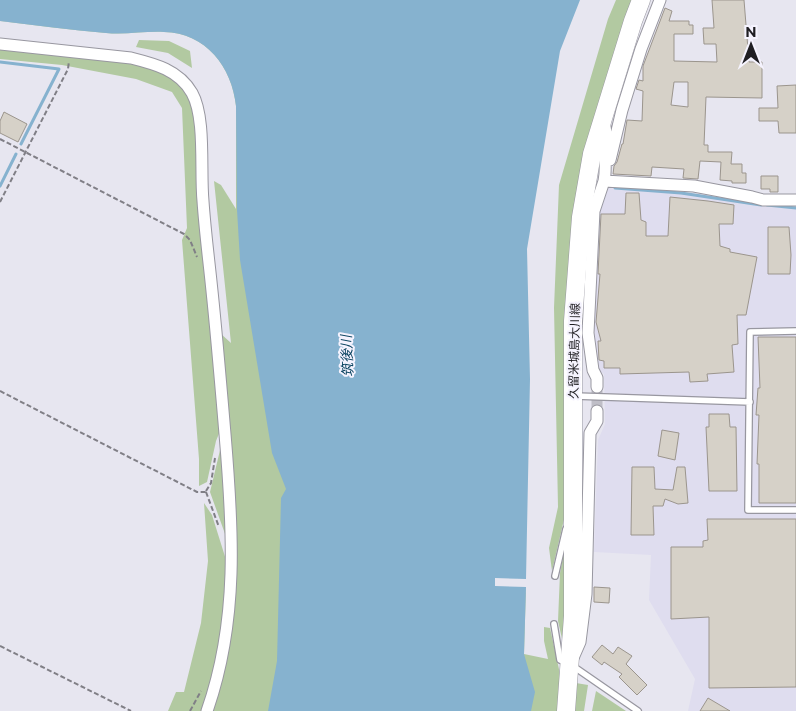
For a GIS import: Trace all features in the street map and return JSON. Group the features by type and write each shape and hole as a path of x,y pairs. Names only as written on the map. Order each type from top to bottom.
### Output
{"main road":[{"name":"久留米城島大川線","path":"566,711 573,616 573,321 581,217 592,154 633,20 641,0"}],"street":[{"path":"633,20 642,13 651,0"},
{"path":"597,387 588,333 594,211 641,49 660,0"},
{"path":"0,44 132,58 151,63 165,68 178,76 192,93 196,102 231,507 232,561 230,596 220,665 207,711"},
{"path":"602,119 607,130 605,175"},
{"path":"605,175 694,186 763,200 796,200"},
{"path":"570,664 580,642 586,594 590,433 597,421 597,411"}],"lane":[{"path":"796,331 750,332 748,510 796,510"},
{"path":"573,396 750,402"},
{"path":"555,576 566,529 573,519"},
{"path":"554,624 560,660 570,664 638,711"}],"path":[{"path":"0,202 68,69"},
{"path":"0,139 184,234 190,240"},
{"path":"0,391 197,492 206,492"},
{"path":"216,454 211,483 206,492 219,527"},
{"path":"0,646 131,711"}],"shaded area":[{"path":"609,185 796,204 796,711 688,711 695,679 649,600 651,555 594,552 598,440 605,424 604,374 597,369 594,329 599,214"}],"green space":[{"path":"616,0 633,0 594,123 566,511 552,571 549,548 558,507 554,308 559,185 608,19"},
{"path":"0,21 158,25 209,39 247,98 288,480 278,711 212,711 235,590 236,506 220,333 231,343 214,181 221,185 236,209 236,106 229,78 223,66 204,46 192,38 179,34 164,32 106,33"},
{"path":"139,40 169,41 190,51 192,68 168,53 136,47"},
{"path":"0,46 133,61 162,70 188,93 195,112 220,431 207,482 199,486 199,459 182,240 187,228 182,108 172,92 136,79 62,65 0,59"},
{"path":"221,446 229,545 210,492"},
{"path":"204,503 212,515 227,563 222,626 211,682 201,711 168,711 176,692 184,692 201,623 208,561"},
{"path":"566,541 565,652 558,621 560,573"},
{"path":"526,587 524,654 548,659 544,641 544,627 550,628 562,683 559,711 507,711"},
{"path":"576,683 588,685 584,711 573,711"},
{"path":"596,691 626,711 592,711"}],"water":[{"name":"筑後川","path":"0,0 580,0 560,51 527,249 530,379 526,579 495,578 495,586 526,587 524,654 535,692 531,711 268,711 277,661 281,498 286,489 272,453 240,260 237,210 236,106 229,78 223,66 214,55 192,38 164,32 120,34 0,21"}],"building":[{"path":"712,0 744,0 749,62 762,62 762,98 706,97 704,145 708,145 708,152 732,152 731,164 742,164 742,173 746,173 746,183 732,183 732,181 720,180 721,162 700,161 698,179 683,178 684,169 652,167 651,176 613,174 614,166 623,144 627,120 642,121 643,91 636,89 639,80 643,81 643,66 665,8 672,11 669,21 689,21 689,25 693,25 693,34 674,34 674,61 717,62 716,44 704,44 703,28 714,28","holes":["674,82 688,82 688,107 671,105"]},
{"path":"796,85 796,133 779,133 778,121 759,121 759,108 778,108 777,86"},
{"path":"4,112 27,124 18,142 0,133 0,121"},
{"path":"761,176 778,176 778,192 770,192 770,189 761,189"},
{"path":"626,193 639,193 641,220 646,222 646,236 668,236 670,197 734,205 733,224 719,224 720,246 730,249 730,252 757,257 746,315 737,315 738,344 732,345 734,372 707,374 708,381 690,382 689,372 620,374 620,368 604,368 604,361 599,360 598,341 601,341 596,322 600,274 598,274 601,214 625,214"},
{"path":"768,227 789,227 790,274 768,274"},
{"path":"758,337 796,337 796,503 759,503 759,464 757,464 759,415 756,415 758,388 760,388"},
{"path":"709,414 729,414 730,427 736,427 737,491 709,491 706,427 709,427"},
{"path":"662,430 679,433 675,460 658,456"},
{"path":"632,467 654,467 655,489 673,490 677,467 685,467 688,503 678,504 665,499 663,506 653,506 654,535 631,535"},
{"path":"707,519 796,519 796,687 709,688 709,617 671,619 671,547 703,547 703,541 708,540"},
{"path":"594,587 610,588 609,603 594,602"},
{"path":"602,645 613,654 618,647 632,656 626,664 647,685 637,695 619,677 622,674 604,662 602,665 592,657"},
{"path":"708,698 730,711 700,711"}],"waterway":[{"path":"0,62 59,69 21,144"},
{"path":"0,186 16,154"},
{"path":"615,188 681,193 761,205"},
{"path":"767,205 796,208"}],"tunnel":[{"path":"597,387 597,411"}]}
